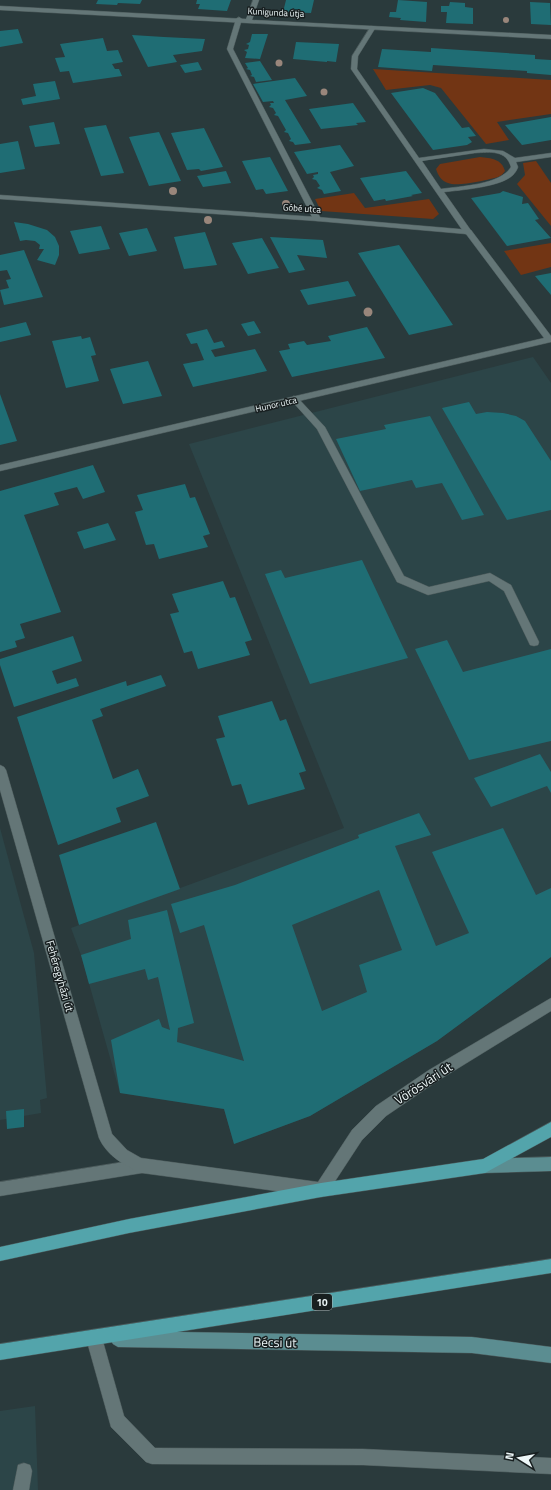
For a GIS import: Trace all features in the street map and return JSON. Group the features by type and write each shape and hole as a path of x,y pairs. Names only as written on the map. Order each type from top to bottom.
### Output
{"main road":[{"path":"485,1166 551,1129"},
{"path":"0,1254 129,1226 321,1190 485,1166 551,1164"},
{"name":"10","path":"94,1338 551,1266"},
{"name":"Bécsi út","path":"0,1352 94,1338 472,1345 551,1355"}],"street":[{"path":"249,20 256,0"},
{"name":"Kunigunda útja","path":"0,8 551,37"},
{"path":"239,20 230,49 317,219"},
{"path":"373,27 362,47 355,56 354,69 468,232 550,339"},
{"path":"418,160 487,151 500,152 513,160 551,155"},
{"path":"439,191 494,182 503,179 514,171 513,160"},
{"name":"Góbé utca","path":"0,197 317,219 468,232"},
{"name":"Hunor utca","path":"0,468 550,339"},
{"path":"294,399 321,427 400,579 428,591 490,576 508,588 534,642"},
{"name":"Fehéregyházi út","path":"0,770 106,1138 126,1159 142,1166"},
{"name":"Vörösvári út","path":"321,1190 357,1135 381,1112 434,1075 551,1004"},
{"path":"0,1189 142,1166 321,1190"},
{"path":"94,1338 117,1421 152,1456 363,1457 551,1466"},
{"path":"21,1490 24,1471"}],"shaded area":[{"path":"373,69 551,80 551,114 497,122 509,140 486,144 441,88 430,85 386,90"},
{"path":"480,157 496,160 504,167 505,171 500,176 473,183 452,184 442,179 436,169 440,164"},
{"path":"536,161 551,183 551,226 517,184 525,175 523,163"},
{"path":"354,193 365,208 429,199 439,214 433,219 321,211 315,199"},
{"path":"551,243 551,267 521,275 504,251"},
{"path":"533,357 551,383 551,957 437,1041 310,1116 234,1144 224,1109 120,1093 81,955 71,928 344,828 189,444"},
{"path":"0,828 34,953 47,1098 40,1100 41,1113 0,1120"},
{"path":"35,1406 38,1490 0,1490 0,1411"}],"building":[{"path":"98,0 142,0 140,4 118,3 117,5 96,4"},
{"path":"197,0 231,0 227,11 198,9 200,4 196,4"},
{"path":"286,0 314,0 311,13 283,12"},
{"path":"398,0 427,2 426,22 400,20 401,18 389,17 390,12 396,12"},
{"path":"450,2 465,3 465,7 473,8 473,24 446,23 447,12 441,12 441,6 449,6"},
{"path":"530,2 550,3 551,25 531,24"},
{"path":"18,29 23,43 0,47 0,31"},
{"path":"252,34 268,34 260,59 245,58 247,52 244,50 248,49 249,45 246,44 250,42"},
{"path":"132,35 205,39 202,51 173,55 177,62 148,67"},
{"path":"103,38 107,51 118,50 123,62 112,64 115,69 119,69 122,76 73,83 69,71 60,72 55,58 65,57 60,44"},
{"path":"296,42 339,44 336,62 293,59"},
{"path":"431,48 535,55 535,59 551,60 551,75 527,73 527,71 433,65 432,71 378,67 382,49 431,52"},
{"path":"260,61 272,80 256,82 254,77 250,76 252,75 250,70 246,69 248,68 245,63"},
{"path":"198,62 202,70 185,73 180,65"},
{"path":"295,78 307,96 285,100 311,143 295,145 293,142 289,141 291,139 288,133 284,132 286,130 278,116 274,115 276,113 273,108 269,107 271,105 270,103 274,103 273,101 263,102 253,84"},
{"path":"55,81 60,99 23,105 21,99 36,96 33,84"},
{"path":"423,88 435,93 462,128 469,127 476,136 468,137 472,142 467,145 433,150 391,93"},
{"path":"353,103 366,122 356,123 358,125 321,129 309,109"},
{"path":"551,117 551,140 522,145 505,125"},
{"path":"54,122 60,144 35,147 29,126"},
{"path":"106,125 124,173 101,176 84,128"},
{"path":"204,128 223,167 201,171 199,169 187,170 171,133"},
{"path":"159,132 181,181 149,186 129,137"},
{"path":"18,141 25,169 0,173 0,144"},
{"path":"340,145 354,166 330,172 341,191 324,194 322,190 317,188 320,186 316,180 312,179 314,177 313,175 318,174 318,172 307,174 294,152"},
{"path":"270,157 288,191 266,194 263,189 256,190 242,161"},
{"path":"226,171 231,183 203,187 197,176"},
{"path":"406,171 422,193 386,201 385,199 374,201 360,178"},
{"path":"503,191 523,197 522,204 528,203 539,219 535,220 551,238 507,246 471,198 500,193"},
{"path":"14,222 28,224 47,230 55,237 59,246 59,255 55,265 37,260 44,249 39,249 40,245 35,241 20,241"},
{"path":"101,226 110,249 79,254 70,231"},
{"path":"147,228 157,251 129,256 119,233"},
{"path":"205,232 217,265 184,269 174,237"},
{"path":"270,237 323,240 327,258 297,255 305,270 289,273"},
{"path":"262,238 279,268 248,274 232,243"},
{"path":"399,245 453,325 409,335 358,253"},
{"path":"24,250 43,297 4,305 0,290 9,288 6,280 11,279 7,270 0,271 0,255"},
{"path":"551,273 551,295 535,276"},
{"path":"348,281 356,296 308,305 300,290"},
{"path":"254,321 261,333 248,336 241,324"},
{"path":"26,322 31,335 0,342 0,328"},
{"path":"367,327 385,358 292,377 279,351 290,349 288,344 304,341 307,345 331,341 328,336"},
{"path":"207,329 214,343 222,341 225,347 211,350 215,357 255,349 267,371 193,387 183,364 204,360 197,343 191,344 186,334"},
{"path":"81,336 82,339 90,337 96,355 91,356 99,381 66,388 52,341"},
{"path":"148,361 162,396 123,404 110,369"},
{"path":"0,394 17,441 0,445"},
{"path":"469,402 476,414 487,412 503,413 516,416 525,421 551,461 551,510 507,520 442,408"},
{"path":"430,416 484,515 462,520 442,483 416,488 412,480 360,491 336,439 386,429 384,425"},
{"path":"93,465 105,492 83,499 77,487 54,493 59,505 24,515 61,612 20,624 25,638 15,641 17,647 0,652 0,491"},
{"path":"185,484 190,498 195,497 210,534 203,536 208,547 159,559 154,544 146,545 135,512 143,510 137,495"},
{"path":"108,523 116,540 84,549 77,532"},
{"path":"362,560 408,658 310,684 265,574 281,570 285,578"},
{"path":"223,581 230,598 235,597 252,640 245,642 250,655 198,669 192,651 184,653 170,614 179,612 172,594"},
{"path":"73,636 82,661 52,671 57,684 76,678 79,686 14,707 0,665 0,659"},
{"path":"447,640 463,672 551,649 551,741 469,760 415,649"},
{"path":"161,675 166,686 100,709 103,716 92,720 113,779 138,769 149,796 116,808 121,822 58,845 17,717 126,681 127,686"},
{"path":"272,701 280,721 286,719 306,771 299,773 305,789 248,805 241,784 232,786 216,739 225,737 218,716"},
{"path":"540,754 551,772 551,793 547,786 491,807 474,778"},
{"path":"419,813 431,835 395,846 436,946 469,933 432,852 503,828 536,895 551,888 551,957 437,1041 310,1116 234,1144 224,1109 120,1093 111,1040 159,1019 162,1027 170,1030 158,977 148,980 145,969 89,984 81,955 131,939 128,920 167,910 194,1023 178,1028 177,1042 244,1061 204,925 180,933 171,904 235,885 359,838 358,835","holes":["379,890 402,950 359,965 367,992 322,1011 292,925"]},
{"path":"156,822 180,889 79,925 59,855"},
{"path":"24,1109 24,1127 7,1129 6,1111"}]}
